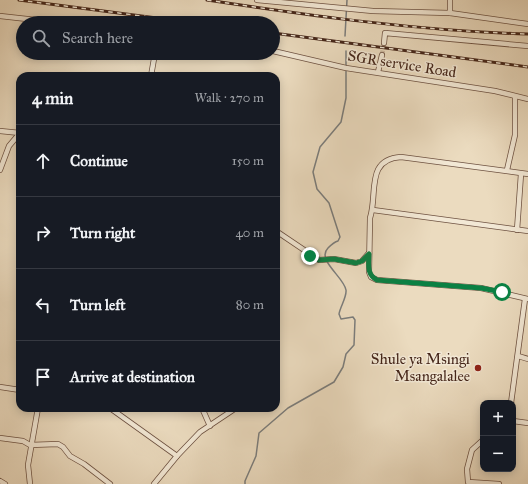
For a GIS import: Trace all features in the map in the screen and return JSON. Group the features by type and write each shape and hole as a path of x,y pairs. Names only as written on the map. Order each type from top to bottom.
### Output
{"street":[{"path":"257,0 373,11 450,13 528,24"},
{"path":"450,0 450,13"},
{"path":"0,16 16,18"},
{"path":"384,43 385,33 528,46"},
{"name":"SGR service Road","path":"280,53 346,68 495,91 528,99"},
{"path":"378,72 382,55"},
{"path":"152,72 154,60"},
{"path":"507,170 516,136 515,97"},
{"path":"0,130 16,132"},
{"path":"0,170 9,146 16,138"},
{"path":"511,400 526,299 481,288 377,280 371,277 369,272 370,218 373,210 375,179 380,165 395,158 507,170 521,174 528,174"},
{"path":"518,230 521,174"},
{"path":"373,210 528,231"},
{"path":"280,234 310,256 322,260 356,263 362,261 369,254"},
{"path":"518,356 528,359"},
{"path":"0,387 16,389"},
{"path":"30,484 28,464 30,444 37,412"},
{"path":"116,412 177,456"},
{"path":"204,412 210,426"},
{"path":"154,484 177,456 200,432 230,412"},
{"path":"516,421 528,423"},
{"path":"0,438 23,441 30,444 50,443 63,447 70,456 84,464 110,484"},
{"path":"480,443 472,450 467,469 467,483 500,484"},
{"path":"0,481 5,484"}],"waterway":[{"path":"345,36 347,0"},
{"path":"245,484 256,456 259,433 288,408 334,382 343,367 346,354 354,345 355,320 353,317 341,319 339,314 346,290 341,280 325,258 325,253 328,248 333,243 338,241 340,237 329,203 317,189 313,172 320,147 341,122 346,98 346,51"}],"tunnel":[{"path":"382,55 384,43"}],"railway":[{"path":"19,0 141,16"},
{"path":"207,0 367,22 447,30 528,34"},
{"path":"280,34 528,67"}],"place":[{"name":"Shule ya Msingi Msangalalee","path":"478,368"}],"route":[{"path":"310,256 319,260 334,259 356,263 362,261 369,254 369,272 371,277 377,280 481,288 502,292"}]}
